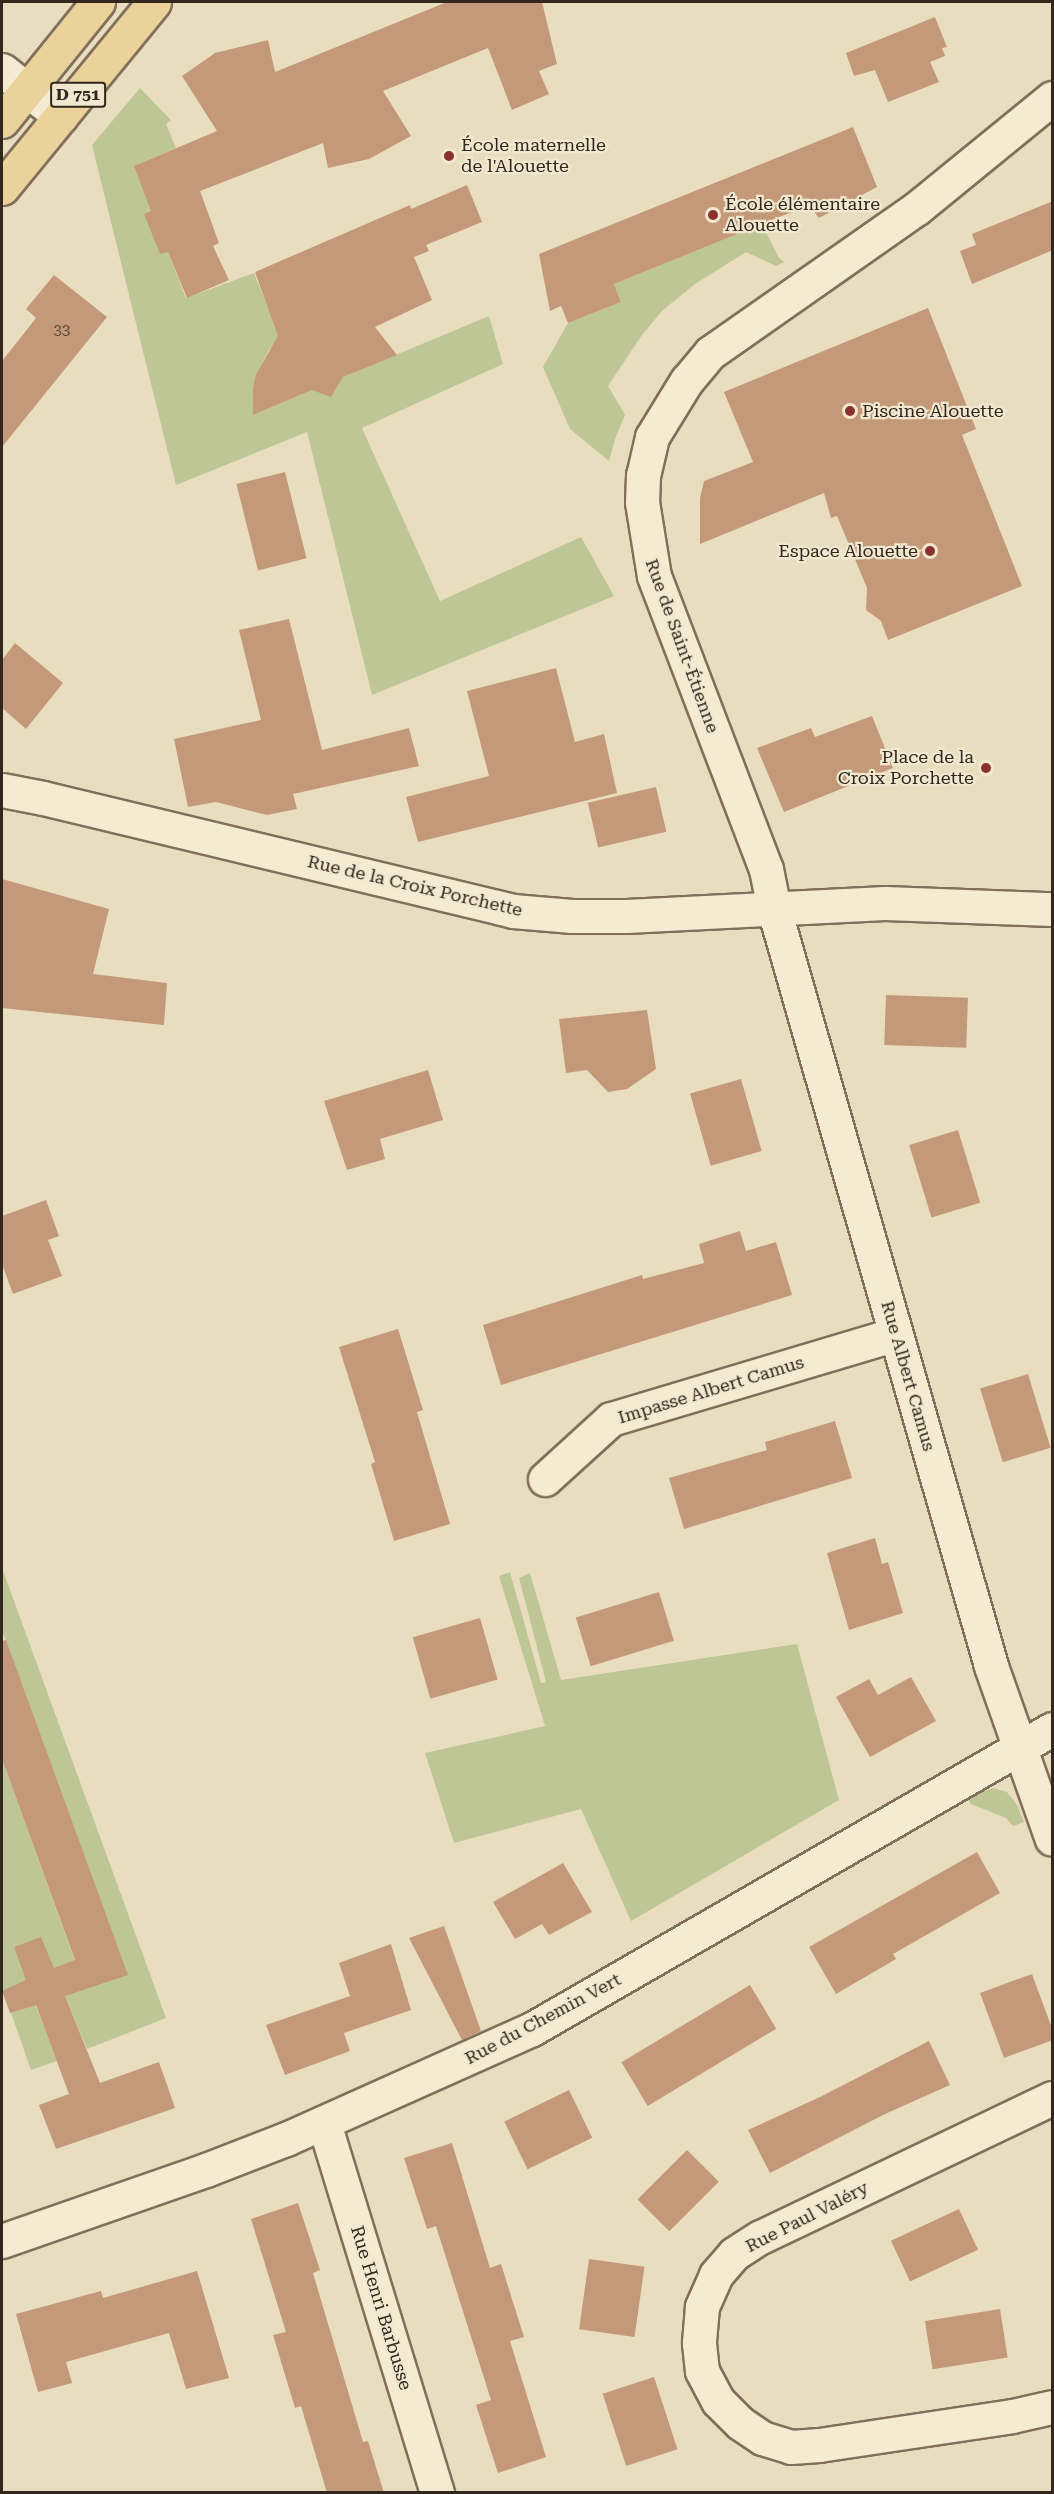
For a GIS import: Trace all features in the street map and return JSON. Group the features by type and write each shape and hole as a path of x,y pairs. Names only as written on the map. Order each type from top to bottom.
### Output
{"main road":[{"name":"D 751","path":"2,122 14,80 98,2"},
{"name":"D 751","path":"2,188 154,2"}],"street":[{"path":"14,80 61,117"},
{"name":"Rue de Saint-Étienne","path":"774,909 766,869 654,576 642,502 643,475 652,437 687,380 710,353 908,214 1053,98"},
{"name":"Rue de la Croix Porchette","path":"2,790 513,911 572,916 626,916 885,903 1053,909"},
{"name":"Rue Albert Camus","path":"774,909 991,1666 1053,1839"},
{"name":"Impasse Albert Camus","path":"544,1479 611,1419 896,1334"},
{"name":"Rue du Chemin Vert","path":"2,2241 206,2170 324,2123 532,2029 1053,1729"},
{"name":"Rue Paul Valéry","path":"1053,2098 760,2237 734,2254 716,2276 702,2307 699,2343 702,2371 718,2401 740,2423 762,2438 791,2447 819,2445 1000,2418 1053,2407"},
{"name":"Rue Henri Barbusse","path":"324,2123 437,2493"}],"green space":[{"path":"140,88 171,120 166,124 176,148 134,166 186,298 254,273 269,310 287,302 278,340 269,350 256,374 253,387 255,414 312,390 331,396 343,377 489,316 503,364 362,428 440,601 581,537 614,596 372,695 307,432 176,485 92,145"},
{"path":"762,224 779,258 784,262 776,266 746,252 695,284 662,311 642,335 608,386 625,415 609,461 570,429 543,367 568,323 621,302 614,284"},
{"path":"2,1568 166,2018 87,2049 54,1969 26,1980 57,2061 31,2070 2,1987 2,1759 85,1989 127,1975 4,1635 2,1635"},
{"path":"510,1572 541,1683 546,1682 519,1578 530,1573 561,1680 797,1644 839,1800 631,1921 581,1809 454,1843 425,1753 545,1726 499,1576"},
{"path":"993,1788 1007,1792 1017,1805 1024,1822 1013,1826 1006,1818 971,1804 967,1797"}],"building":[{"path":"447,2 542,2 557,64 539,71 549,94 512,110 488,48 383,91 411,136 369,159 328,168 323,143 200,191 219,243 213,246 229,280 187,298 168,252 160,254 144,214 151,211 134,166 217,131 182,76 215,53 268,40 275,72"},
{"path":"935,17 947,47 942,48 945,56 930,62 939,82 888,102 875,70 854,76 846,53"},
{"path":"853,127 877,187 819,218 809,205 614,284 621,302 568,323 561,306 550,311 539,254"},
{"path":"467,185 482,222 426,245 429,251 414,257 432,300 375,327 397,355 343,377 331,397 312,390 253,415 253,387 256,374 278,336 255,272 410,205 411,209"},
{"path":"1053,201 1053,250 972,284 960,251 976,245 972,234"},
{"path":"54,275 107,317 2,447 2,361 36,318 26,309"},
{"path":"928,308 976,429 962,435 1022,586 888,640 881,621 866,610 867,588 837,516 831,518 824,493 700,544 700,498 704,481 753,462 724,392"},
{"path":"285,472 307,558 258,570 236,484"},
{"path":"289,619 322,750 409,728 419,766 293,794 297,809 267,815 216,802 188,807 174,739 261,720 239,630"},
{"path":"15,643 63,683 26,729 2,708 2,660"},
{"path":"556,668 575,742 604,734 617,793 418,842 406,797 489,776 467,691"},
{"path":"872,716 893,768 784,812 757,748 811,728 815,737"},
{"path":"656,787 666,832 598,848 588,803"},
{"path":"2,879 109,909 93,974 167,983 164,1025 2,1008"},
{"path":"886,995 968,998 966,1048 884,1045"},
{"path":"647,1010 656,1069 627,1089 608,1092 587,1070 566,1073 559,1019"},
{"path":"428,1070 443,1120 380,1139 385,1159 347,1170 324,1101"},
{"path":"741,1079 762,1151 711,1166 690,1094"},
{"path":"958,1130 980,1203 931,1218 909,1145"},
{"path":"46,1200 59,1236 48,1240 62,1276 13,1294 2,1264 2,1216"},
{"path":"740,1231 746,1251 776,1242 792,1295 501,1385 483,1325 642,1275 643,1279 704,1263 699,1244"},
{"path":"398,1329 423,1410 417,1412 450,1524 394,1541 371,1464 375,1462 339,1347"},
{"path":"1028,1374 1051,1448 1003,1462 980,1389"},
{"path":"835,1421 852,1478 684,1529 669,1478 767,1450 765,1442"},
{"path":"875,1538 882,1564 888,1562 903,1613 849,1630 827,1553"},
{"path":"659,1592 674,1641 591,1666 576,1617"},
{"path":"480,1618 498,1680 430,1699 413,1637"},
{"path":"6,1640 128,1975 65,1996 100,2083 159,2062 175,2108 56,2149 39,2105 69,2094 36,2005 10,2013 2,1991 26,1980 14,1947 41,1937 54,1968 75,1960 2,1759 2,1641"},
{"path":"911,1677 936,1721 870,1757 836,1697 869,1679 878,1695"},
{"path":"977,1852 1000,1893 893,1954 896,1959 836,1994 809,1947"},
{"path":"563,1863 592,1912 549,1935 542,1924 515,1939 493,1902"},
{"path":"444,1926 481,2031 462,2040 409,1938"},
{"path":"391,1944 411,2010 344,2033 350,2051 285,2075 266,2025 350,1996 339,1963"},
{"path":"1032,1974 1053,2031 1053,2040 1004,2058 980,1993"},
{"path":"750,1985 776,2029 648,2106 621,2062"},
{"path":"929,2041 950,2085 885,2114 770,2173 748,2130 820,2097"},
{"path":"569,2090 592,2138 528,2169 504,2122"},
{"path":"452,2143 490,2268 501,2264 524,2337 510,2341 546,2457 498,2473 476,2405 491,2400 436,2226 427,2229 404,2158"},
{"path":"687,2150 719,2182 669,2231 638,2199"},
{"path":"298,2203 320,2270 313,2273 363,2442 368,2441 384,2493 327,2493 301,2406 295,2408 273,2335 286,2332 251,2219"},
{"path":"959,2209 978,2250 910,2281 891,2241"},
{"path":"589,2259 644,2267 635,2337 579,2329"},
{"path":"197,2271 229,2378 186,2389 169,2333 66,2362 72,2383 38,2392 16,2314 101,2291 103,2298"},
{"path":"1000,2309 1008,2357 933,2369 925,2321"},
{"path":"654,2377 677,2449 626,2466 603,2394"}],"place":[{"name":"École maternelle de l'Alouette","path":"449,156"},
{"name":"École élémentaire Alouette","path":"713,215"},
{"name":"Piscine Alouette","path":"850,411"},
{"name":"Espace Alouette","path":"930,551"},
{"name":"Place de la Croix Porchette","path":"986,768"}]}
